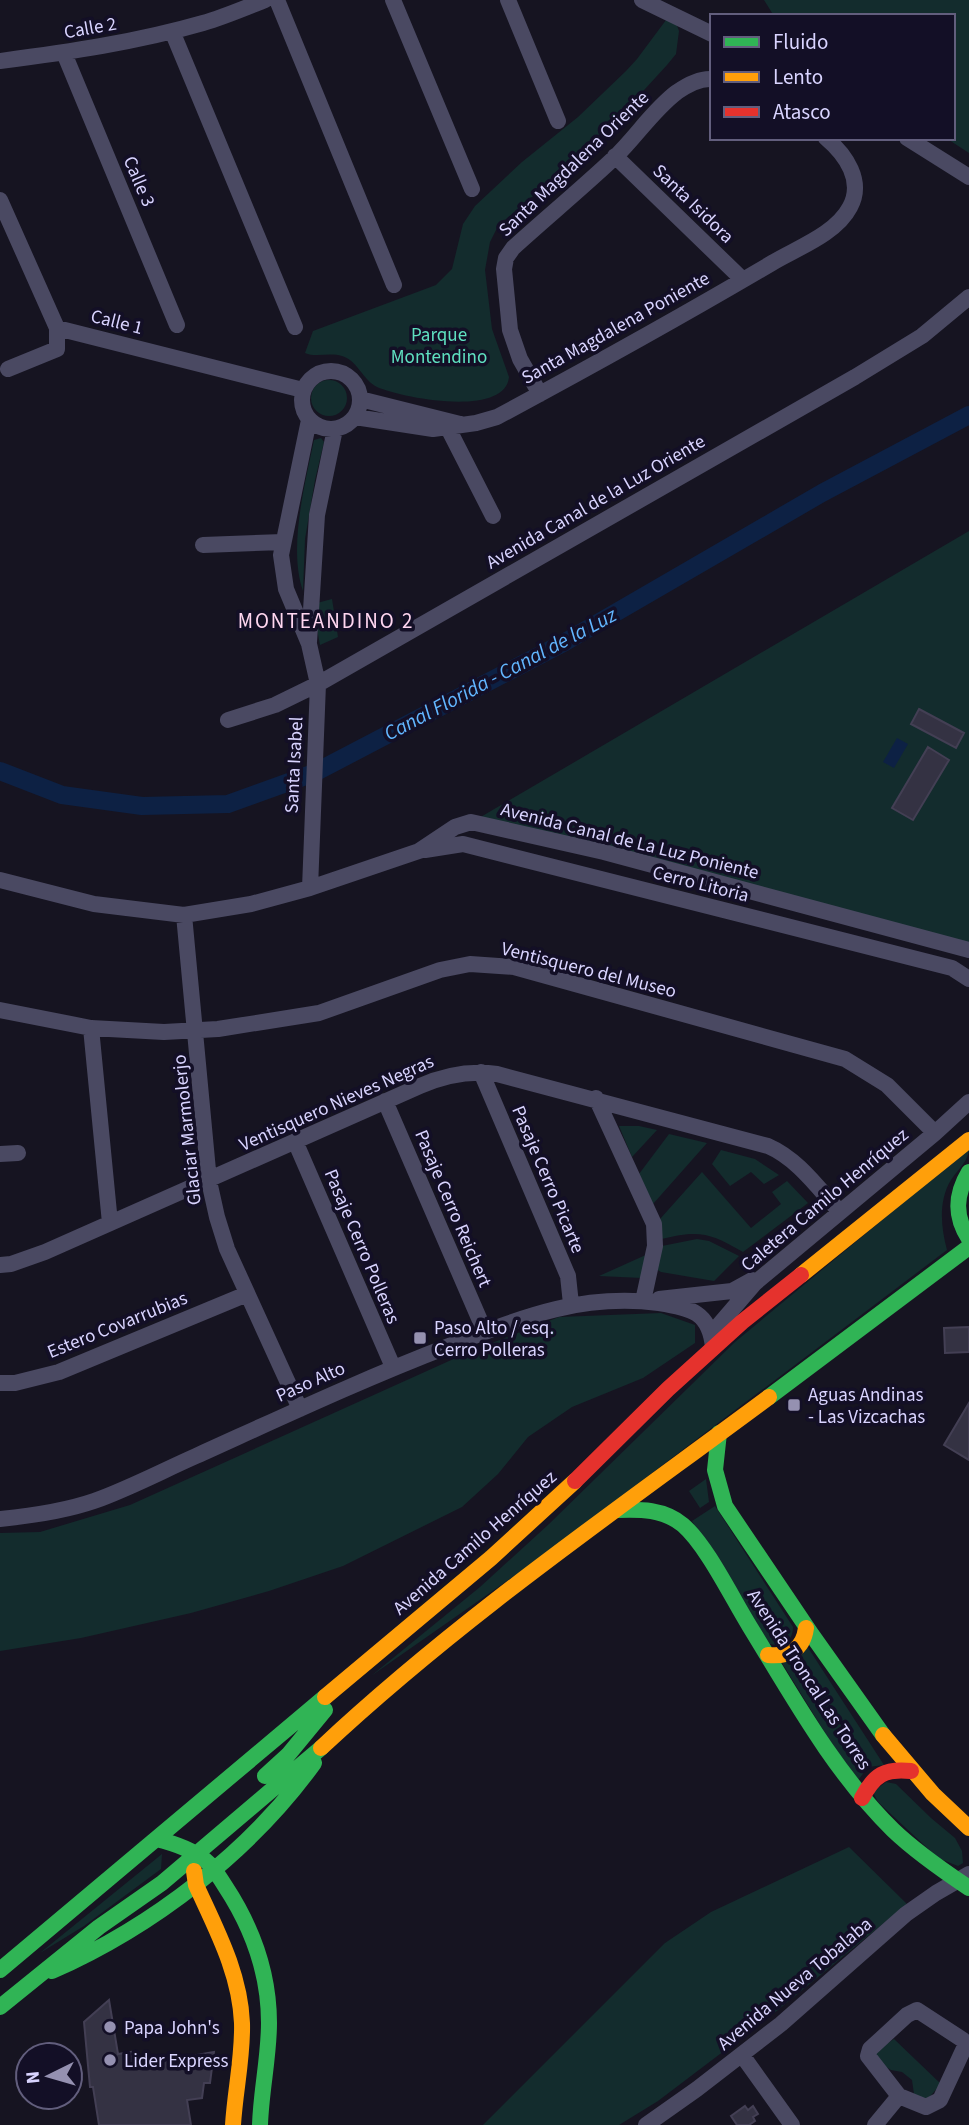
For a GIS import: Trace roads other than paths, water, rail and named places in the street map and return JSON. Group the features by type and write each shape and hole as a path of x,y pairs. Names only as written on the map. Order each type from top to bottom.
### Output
{"main road":[{"name":"Avenida Camilo Henríquez","path":"0,1970 538,1517 712,1340 772,1296 969,1140"},
{"path":"969,1172 956,1206 960,1224 969,1239"},
{"path":"0,2007 99,1927 162,1883 278,1786 407,1669 969,1247"},
{"name":"Avenida Troncal Las Torres","path":"719,1433 714,1468 719,1493 730,1513 806,1628 889,1745 911,1771 969,1828"},
{"name":"Avenida Troncal Las Torres","path":"617,1510 657,1512 682,1523 694,1536 822,1741 862,1798 914,1849 965,1881"},
{"path":"768,1655 781,1657 796,1651 806,1638 806,1628"},
{"path":"233,2125 242,2025 238,1987 227,1952 196,1885 195,1854 207,1824 288,1755 318,1720 345,1681"},
{"path":"38,1976 93,1952 143,1925 196,1885 288,1797 332,1738"},
{"path":"862,1798 877,1774 894,1768 911,1771"},
{"path":"156,1839 195,1854 214,1869 233,1898 256,1944 266,1980 269,2020 260,2125"},
{"path":"227,1952 243,1943 256,1944"}],"street":[{"name":"Calle 2","path":"0,61 64,53 172,31 206,22 265,0"},
{"path":"277,0 394,285"},
{"path":"393,0 472,189"},
{"path":"508,0 558,121"},
{"path":"642,0 710,33"},
{"path":"172,31 295,327"},
{"name":"Calle 3","path":"64,53 177,325"},
{"name":"Santa Magdalena Oriente","path":"540,394 520,359 510,330 504,269 506,258 513,248 615,156 660,107 693,83 710,79"},
{"name":"Santa Magdalena Poniente","path":"355,417 433,429 497,417 834,227 850,207 855,182 846,158 828,140"},
{"path":"910,140 969,177"},
{"name":"Santa Isidora","path":"615,156 743,280"},
{"path":"0,200 57,328 57,349 8,369"},
{"name":"Avenida Canal de la Luz Oriente","path":"228,720 275,705 318,684 855,377 922,336 969,297"},
{"name":"Calle 1","path":"57,328 303,390"},
{"path":"329,371 341,373 351,379 358,388 360,399 355,417 346,425 335,429 321,428 309,420 303,411 303,390 309,380 329,371"},
{"path":"360,399 454,426 493,516"},
{"path":"309,420 281,555 286,589 309,644"},
{"path":"309,644 317,515 335,429"},
{"path":"203,545 283,542"},
{"name":"Santa Isabel","path":"309,644 318,684 310,888"},
{"name":"Avenida Canal de La Luz Poniente","path":"0,880 94,904 184,915 251,904 310,888 419,851 455,827 471,822 604,852 969,950"},
{"name":"Cerro Litoria","path":"419,851 463,844 952,968 969,979"},
{"name":"Glaciar Marmolerjo","path":"184,915 209,1181 216,1217 226,1249 300,1409"},
{"name":"Ventisquero del Museo","path":"0,1010 91,1028 196,1031 319,1013 440,970 470,964 514,967 845,1059 887,1085 935,1133"},
{"path":"91,1028 110,1223"},
{"name":"Ventisquero Nieves Negras","path":"0,1265 46,1252 448,1075 481,1072 596,1098 738,1136 783,1153 839,1212"},
{"name":"Pasaje Cerro Picarte","path":"481,1072 568,1276 571,1304"},
{"path":"596,1098 654,1224 655,1246 643,1301"},
{"name":"Pasaje Cerro Reichert","path":"385,1101 485,1332"},
{"name":"Caletera Camilo Henríquez","path":"712,1340 755,1283 969,1102"},
{"name":"Pasaje Cerro Polleras","path":"295,1141 393,1367"},
{"path":"0,1154 18,1153"},
{"name":"Paso Alto","path":"643,1301 732,1291 772,1268"},
{"name":"Estero Covarrubias","path":"0,1384 59,1372 247,1294"},
{"name":"Paso Alto","path":"0,1519 93,1502 393,1367 545,1310 571,1304 618,1300 684,1308 697,1312 705,1321 712,1340"},
{"name":"Avenida Nueva Tobalaba","path":"650,2124 742,2055 820,1991 906,1914 965,1881"},
{"path":"917,2010 963,2040 965,2046 940,2100 926,2107 899,2096 868,2056 870,2049 907,2015 917,2010"},
{"path":"742,2055 792,2125"},
{"path":"875,2125 899,2096"}],"water":[{"path":"897,738 908,744 894,768 883,762"}],"waterway":[{"name":"Canal Florida - Canal de la Luz","path":"0,771 62,795 142,806 228,804 314,773 565,642 822,493 969,415"}],"place":[{"name":"Paso Alto / esq. Cerro Polleras","path":"420,1338"},
{"name":"Aguas Andinas - Las Vizcachas","path":"794,1405"},
{"name":"Papa John's","path":"110,2027"},
{"name":"Lider Express","path":"110,2060"}],"district":[{"name":"MONTEANDINO 2","path":"326,621"}],"park label":[{"name":"Parque Montendino","path":"439,345"}]}
